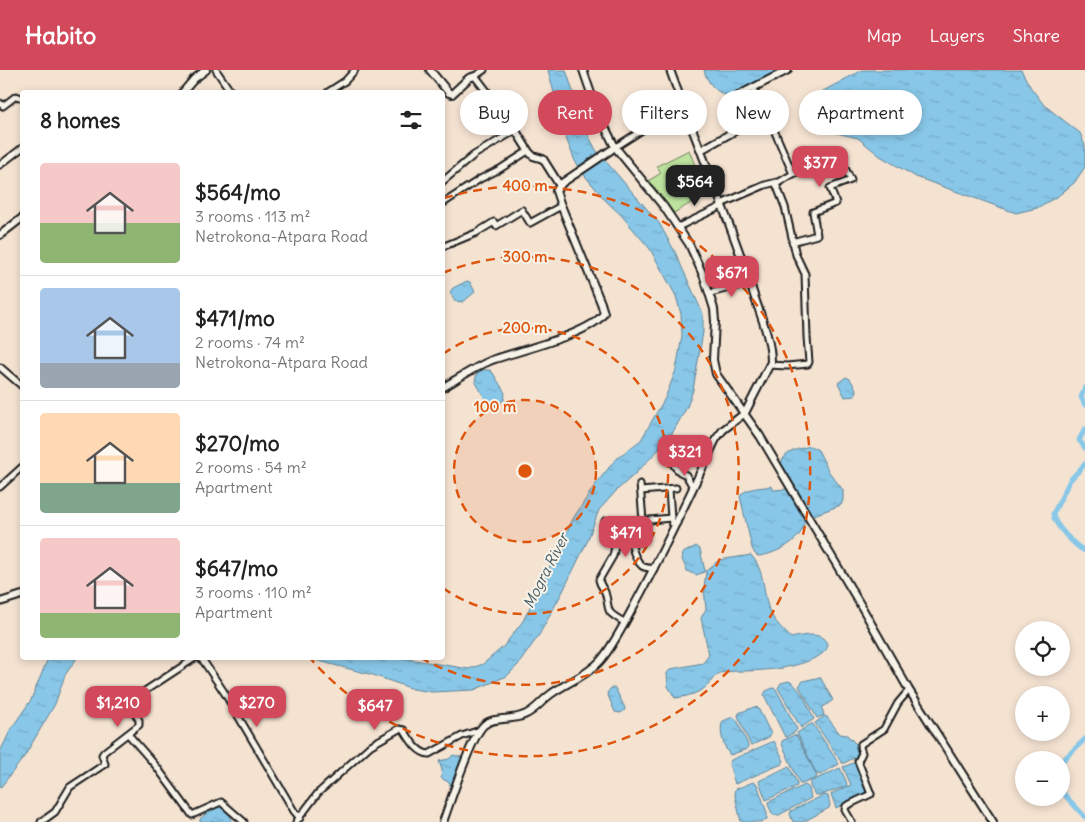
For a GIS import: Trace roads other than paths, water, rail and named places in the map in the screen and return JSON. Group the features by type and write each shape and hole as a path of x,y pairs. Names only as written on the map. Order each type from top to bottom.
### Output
{"street":[{"path":"184,90 206,70"},
{"path":"216,70 229,90"},
{"path":"331,90 355,70"},
{"path":"430,70 452,94 469,78 484,70"},
{"path":"583,70 597,111 613,148 678,226 699,265 710,293 715,321 712,360 716,374 745,412 856,596 908,690 992,822"},
{"path":"670,70 678,90"},
{"path":"701,150 751,122 738,96 788,70"},
{"path":"475,76 486,90"},
{"path":"752,88 774,130 793,174"},
{"path":"0,103 3,106 16,96 20,97"},
{"path":"445,180 474,156 508,135"},
{"path":"519,135 533,156 543,159 560,186"},
{"path":"445,386 491,360 558,338 601,318 604,313 601,303 556,191 576,174 634,135"},
{"path":"443,822 469,753 484,725 492,721 524,716 550,695 601,660 654,569 674,520 718,435 745,412 769,365 771,354 764,325 695,135"},
{"path":"0,165 20,150"},
{"path":"445,202 528,151"},
{"path":"678,226 765,185 777,182 839,156 851,180 830,188 836,203 813,212 817,235 792,242"},
{"path":"769,365 802,365 809,362 805,274 792,242 785,207 776,184 777,182"},
{"path":"445,246 476,233 494,222 496,226 522,210 530,223 561,206"},
{"path":"0,235 20,220"},
{"path":"710,293 750,283"},
{"path":"0,367 20,384"},
{"path":"664,448 675,467 686,475 692,487"},
{"path":"0,487 20,470"},
{"path":"640,484 643,521"},
{"path":"640,491 676,488"},
{"path":"668,489 674,520"},
{"path":"605,521 674,520"},
{"path":"620,522 613,556 599,580 610,612 624,622"},
{"path":"629,522 636,558 643,566 654,569"},
{"path":"0,602 20,597"},
{"path":"41,822 54,812 70,787 104,766 106,763 102,755 104,752 140,723 128,702 193,660"},
{"path":"202,660 224,692 298,820 318,793 372,745 399,729 404,730 423,753 429,754 462,736 480,730"},
{"path":"852,822 845,810 846,806 871,794 858,761 862,753 861,744 884,729 908,690"},
{"path":"128,734 156,766 192,815 221,802 244,822"}],"water":[{"path":"548,70 566,70 572,90 553,90"},
{"path":"704,70 782,70 744,90 717,90 708,79"},
{"path":"862,70 1021,70 1031,88 1044,105 1080,133 1085,146 1085,167 1074,183 1058,196 1037,208 1016,213 916,177 880,156 858,138 845,135 922,135 922,90 825,90"},
{"path":"565,135 588,135 596,150 659,223 675,252 703,314 703,332 693,390 687,407 669,439 599,510 587,542 539,635 518,665 507,676 474,690 432,692 413,689 373,675 315,660 415,660 469,669 483,664 503,647 523,621 574,517 595,485 616,459 641,440 665,398 676,370 682,336 681,314 676,296 650,249 621,215 606,201 575,161"},
{"path":"467,281 470,282 475,292 463,302 455,301 450,292 453,288"},
{"path":"483,370 490,370 493,373 505,393 504,400 492,408 475,381 477,373"},
{"path":"846,377 850,379 856,389 855,396 845,397 838,383"},
{"path":"810,446 818,450 829,472 843,490 841,505 814,515 809,513 781,465 782,460 788,454"},
{"path":"772,486 773,490 788,489 804,517 803,528 794,540 787,545 772,553 758,556 752,548 740,496 750,489"},
{"path":"696,546 700,549 705,571 696,575 687,571 682,559 683,553"},
{"path":"751,555 761,573 770,612 778,624 791,638 811,635 821,637 827,644 826,649 819,656 793,666 720,673 702,690 688,696 675,698 668,686 667,673 671,669 703,663 709,655 701,618 706,609 704,588 706,571 719,560"},
{"path":"47,660 76,660 65,675 55,704 24,757 0,788 0,752 11,729 31,700"},
{"path":"820,677 833,700 822,708 824,715 817,718 799,686 803,681"},
{"path":"789,681 801,693 814,719 801,728 778,688 781,683"},
{"path":"611,688 615,688 625,708 620,713 615,712 607,693"},
{"path":"773,688 776,689 797,729 786,737 764,695 766,691"},
{"path":"754,707 758,708 771,734 769,737 752,745 738,716 739,713"},
{"path":"824,716 827,717 840,734 847,735 856,744 861,753 860,755 842,763 815,723"},
{"path":"733,717 737,720 748,745 747,749 730,755 724,744 721,729 723,721"},
{"path":"813,724 839,764 820,775 816,773 797,733"},
{"path":"794,735 797,736 817,776 802,784 800,784 782,744 782,741"},
{"path":"774,741 784,761 782,764 735,784 729,764 731,760"},
{"path":"453,755 462,759 452,789 450,783 441,778 442,770 439,761 449,759"},
{"path":"856,762 870,792 836,808 831,794 851,785 843,767"},
{"path":"789,766 797,786 766,800 759,781"},
{"path":"840,768 847,786 821,795 815,795 810,782"},
{"path":"753,782 757,784 767,813 767,819 761,822 741,822 734,791"},
{"path":"805,785 809,788 811,798 779,815 773,815 768,802"},
{"path":"824,795 828,796 829,808 803,822 793,822 790,814 791,811"},
{"path":"221,806 230,816 231,822 200,822 200,819 209,811"}],"waterway":[{"path":"1085,388 1081,397 1085,405"},
{"path":"1085,429 1079,440 1085,448"},
{"path":"1085,464 1070,480 1053,514 1057,524 1066,535 1085,551"},
{"path":"1070,753 1085,739"},
{"path":"1070,801 1085,817"}],"water label":[{"name":"Mogra River","path":"546,571"}]}
